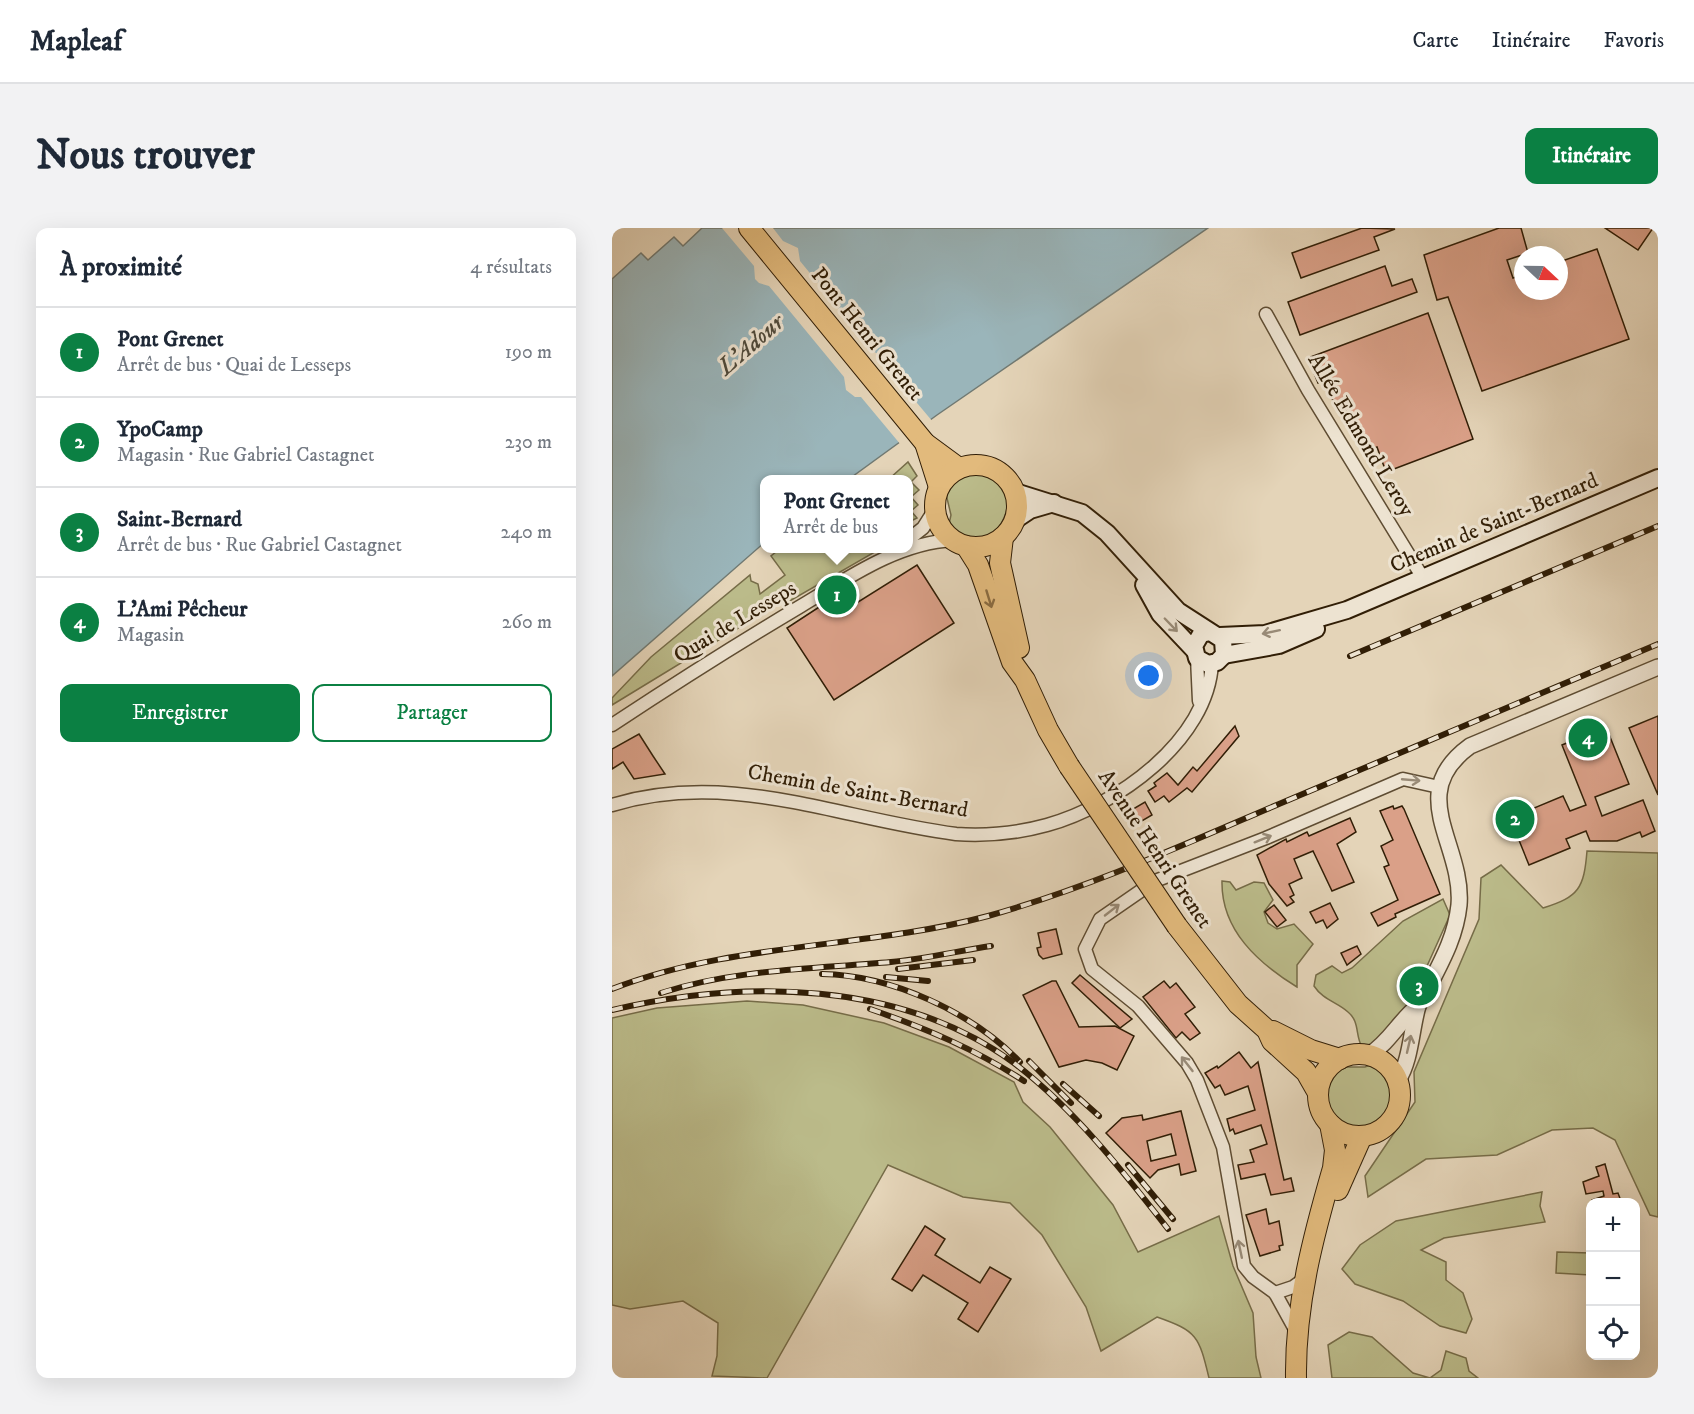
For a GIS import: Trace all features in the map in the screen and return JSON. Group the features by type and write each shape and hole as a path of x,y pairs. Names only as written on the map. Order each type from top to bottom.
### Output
{"main road":[{"name":"Pont Henri Grenet","path":"749,228 932,453 959,468"},
{"name":"Pont Henri Grenet","path":"932,453 939,488"},
{"path":"1015,520 1017,506 1015,492 1009,480 992,468 973,464 959,468 948,476 939,488 935,509 941,527 960,543 985,546 1003,537 1015,520 1030,510 1055,502"},
{"name":"Chemin de Saint-Bernard","path":"1215,634 1266,634 1347,610 1658,478"},
{"path":"1015,492 1055,502 1083,513 1107,533 1178,611 1215,634 1225,645 1207,657"},
{"name":"Avenue Henri Grenet","path":"1003,537 1000,563 1025,680"},
{"name":"Avenue Henri Grenet","path":"960,543 978,565 1012,662 1025,680 1048,730 1069,766 1177,926 1238,1004 1267,1030 1272,1041 1306,1072 1318,1093"},
{"path":"1131,560 1160,614 1207,657"},
{"name":"Chemin de Saint-Bernard","path":"1207,657 1279,645 1308,634 1347,610"},
{"path":"1207,657 1198,637 1215,634"},
{"name":"Avenue Henri Grenet","path":"1267,1030 1277,1031 1303,1046 1340,1059"},
{"path":"1296,1378 1304,1280 1334,1168 1335,1150 1330,1124 1319,1104 1318,1093 1321,1080 1328,1068 1340,1059 1354,1054 1369,1055 1386,1064 1398,1080 1400,1093 1394,1117 1380,1130 1362,1136 1350,1135 1330,1124"},
{"path":"1306,1378 1314,1268 1338,1191 1362,1136"}],"street":[{"name":"Allée Edmond Leroy","path":"1266,314 1308,390 1423,578"},
{"path":"913,536 923,528 935,509"},
{"name":"Quai de Lesseps","path":"913,548 927,543 960,543"},
{"name":"Quai de Lesseps","path":"882,559 888,553"},
{"name":"Quai de Lesseps","path":"612,725 740,642 882,559 899,553"},
{"name":"Chemin de Saint-Bernard","path":"612,805 646,796 677,792 726,791 956,834 988,834 1031,829 1065,819 1114,795 1157,763 1183,738 1206,691 1207,657"},
{"path":"1398,1080 1404,1071 1418,1006 1452,938 1458,906 1456,868 1438,810 1439,787 1447,767 1470,746 1658,667"},
{"path":"1298,1334 1275,1293 1253,1277 1244,1266 1240,1254 1223,1147 1193,1072 1138,1006 1103,979 1086,958 1085,949 1090,934 1100,920 1142,888 1167,876 1266,838 1403,779 1439,787"},
{"path":"1369,1055 1386,1044 1407,1015 1418,1006"},
{"path":"1275,1293 1304,1280"}],"green space":[{"path":"908,462 917,476 913,480 913,475 893,475"},
{"path":"969,473 991,476 1003,486 1007,501 1005,516 996,529 983,537 967,537 949,524 951,515 946,494 951,484"},
{"path":"913,484 919,490 913,495"},
{"path":"913,499 918,505 913,509"},
{"path":"775,553 873,553 788,602 781,602 612,705 612,698 651,657 750,575 751,581 758,584 760,594 785,575 771,556"},
{"path":"1587,851 1658,853 1658,1217 1650,1215 1615,1140 1593,1128 1552,1130 1497,1155 1426,1159 1368,1197 1365,1176 1415,1102 1414,1072 1479,919 1481,878 1501,865 1543,908 1565,900 1577,889 1584,874"},
{"path":"1222,881 1230,882 1236,890 1254,882 1264,883 1273,900 1264,912 1268,923 1277,929 1294,924 1313,944 1297,965 1297,987 1269,967 1244,943 1228,915 1223,899"},
{"path":"1443,899 1450,915 1408,1008 1369,1048 1362,1047 1352,1016 1318,991 1314,986 1316,975 1332,966 1342,973 1352,968 1403,921"},
{"path":"747,1001 803,1005 884,1023 949,1047 1014,1082 1023,1102 1050,1127 1113,1205 1138,1252 1219,1216 1233,1266 1253,1313 1256,1357 1261,1378 1209,1378 1199,1344 1194,1337 1181,1327 1157,1317 1101,1351 1086,1307 1042,1235 1010,1203 963,1197 888,1165 767,1378 712,1376 717,1356 718,1323 683,1301 630,1309 612,1305 612,1018 657,1008"},
{"path":"1373,1064 1389,1079 1394,1095 1390,1109 1380,1120 1366,1127 1351,1128 1337,1121 1328,1104 1329,1084 1342,1067 1365,1067"},
{"path":"1542,1192 1540,1206 1545,1222 1444,1238 1421,1250 1446,1262 1446,1280 1463,1293 1472,1319 1466,1333 1440,1326 1403,1301 1355,1284 1342,1269 1360,1245 1396,1221"},
{"path":"1557,1252 1586,1253 1586,1275 1556,1273"},
{"path":"1349,1332 1372,1337 1413,1373 1430,1378 1332,1378 1328,1345"},
{"path":"1446,1351 1466,1358 1469,1371 1478,1378 1430,1378 1441,1370"}],"water":[{"name":"L'Adour","path":"702,228 1208,228 937,415 854,475 760,475 760,546 612,676 612,279 641,253 648,260 674,237 683,246"}],"pier":[{"path":"722,228 773,228 783,241 798,248 800,261 874,352 889,358 891,372 933,422 901,445 861,397 855,397 846,390 844,377 769,286 755,279 754,266"}],"building":[{"path":"1362,228 1395,229 1374,237 1379,250 1301,278 1292,253"},
{"path":"1499,228 1521,228 1526,246 1514,246 1514,258 1507,260 1514,278 1514,300 1568,300 1568,259 1597,249 1629,339 1482,391 1448,297 1437,300 1424,255"},
{"path":"1605,228 1653,228 1638,250"},
{"path":"1385,266 1392,286 1412,279 1417,292 1300,335 1288,302"},
{"path":"1428,313 1473,439 1386,472 1377,447 1369,450 1360,425 1352,428 1343,403 1335,406 1325,380 1318,383 1308,358"},
{"path":"917,565 954,623 834,700 787,628 846,591 855,604"},
{"path":"1658,716 1658,795 1629,728"},
{"path":"1235,726 1239,736 1192,792 1187,788 1169,802 1164,796 1155,802 1148,791 1156,786 1154,783 1167,773 1178,785 1193,767 1197,771"},
{"path":"1606,727 1629,784 1595,797 1602,816 1643,800 1655,831 1642,837 1640,832 1617,841 1590,841 1586,831 1566,839 1570,848 1529,865 1510,818 1563,796 1570,811 1586,805 1562,745"},
{"path":"639,734 665,774 634,779 623,762 612,769 612,749"},
{"path":"1145,802 1152,815 1135,825 1128,812"},
{"path":"1393,806 1394,809 1402,806 1404,809 1440,894 1395,914 1396,917 1378,926 1371,913 1398,900 1384,867 1389,865 1381,846 1393,840 1380,811"},
{"path":"1350,818 1356,832 1337,844 1354,882 1332,891 1313,851 1294,859 1302,878 1289,884 1294,895 1290,897 1294,902 1287,906 1269,884 1257,855 1286,839 1287,842 1307,832 1309,836"},
{"path":"1330,903 1338,919 1327,928 1323,920 1316,923 1310,912"},
{"path":"1274,905 1286,920 1277,927 1265,912"},
{"path":"1056,929 1062,954 1043,959 1037,948 1041,947 1038,933"},
{"path":"1357,946 1361,954 1347,965 1341,953"},
{"path":"1080,975 1132,1019 1120,1028 1072,983"},
{"path":"1056,981 1079,1027 1115,1026 1134,1036 1117,1070 1102,1063 1086,1060 1059,1067 1023,995"},
{"path":"1164,981 1170,988 1176,983 1195,1007 1185,1014 1200,1033 1190,1040 1182,1032 1176,1038 1143,997"},
{"path":"1239,1052 1251,1068 1258,1062 1284,1180 1291,1178 1294,1191 1271,1195 1265,1174 1241,1179 1238,1165 1254,1162 1250,1150 1267,1144 1261,1125 1235,1134 1233,1129 1230,1131 1227,1119 1255,1110 1248,1086 1225,1095 1220,1085 1215,1088 1205,1073 1217,1066 1218,1068"},
{"path":"1181,1111 1196,1171 1181,1175 1179,1164 1158,1170 1150,1178 1106,1133 1122,1118 1142,1115 1143,1120","holes":["1171,1134 1176,1155 1151,1161 1147,1141"]},
{"path":"1605,1164 1613,1194 1618,1193 1620,1198 1598,1198 1604,1196 1603,1191 1586,1194 1583,1182 1599,1176 1596,1167"},
{"path":"1266,1209 1269,1224 1279,1221 1283,1245 1279,1246 1280,1250 1260,1256 1246,1215"},
{"path":"925,1226 945,1239 935,1255 980,1283 990,1267 1011,1279 978,1332 958,1319 968,1303 923,1275 912,1291 892,1279"}],"railway":[{"path":"1350,656 1658,526"},
{"path":"612,989 704,962 941,927 1025,905 1171,850 1658,644"},
{"path":"661,993 746,974 903,961 991,946"},
{"path":"898,969 973,960"},
{"path":"822,974 875,981 929,1000 979,1027 1020,1062"},
{"path":"886,977 928,981"},
{"path":"612,1010 662,1000 767,991 820,994 872,1002 922,1015 970,1036 1014,1063 1036,1081 1096,1141 1168,1229"},
{"path":"870,1009 949,1040 1024,1081"},
{"path":"1029,1061 1071,1103"},
{"path":"1063,1084 1099,1116"},
{"path":"1128,1165 1173,1219"}],"place":[{"name":"Pont Grenet","path":"837,595"},
{"name":"L'Ami Pêcheur","path":"1588,738"},
{"name":"YpoCamp","path":"1515,819"},
{"name":"Saint-Bernard","path":"1419,986"}]}
